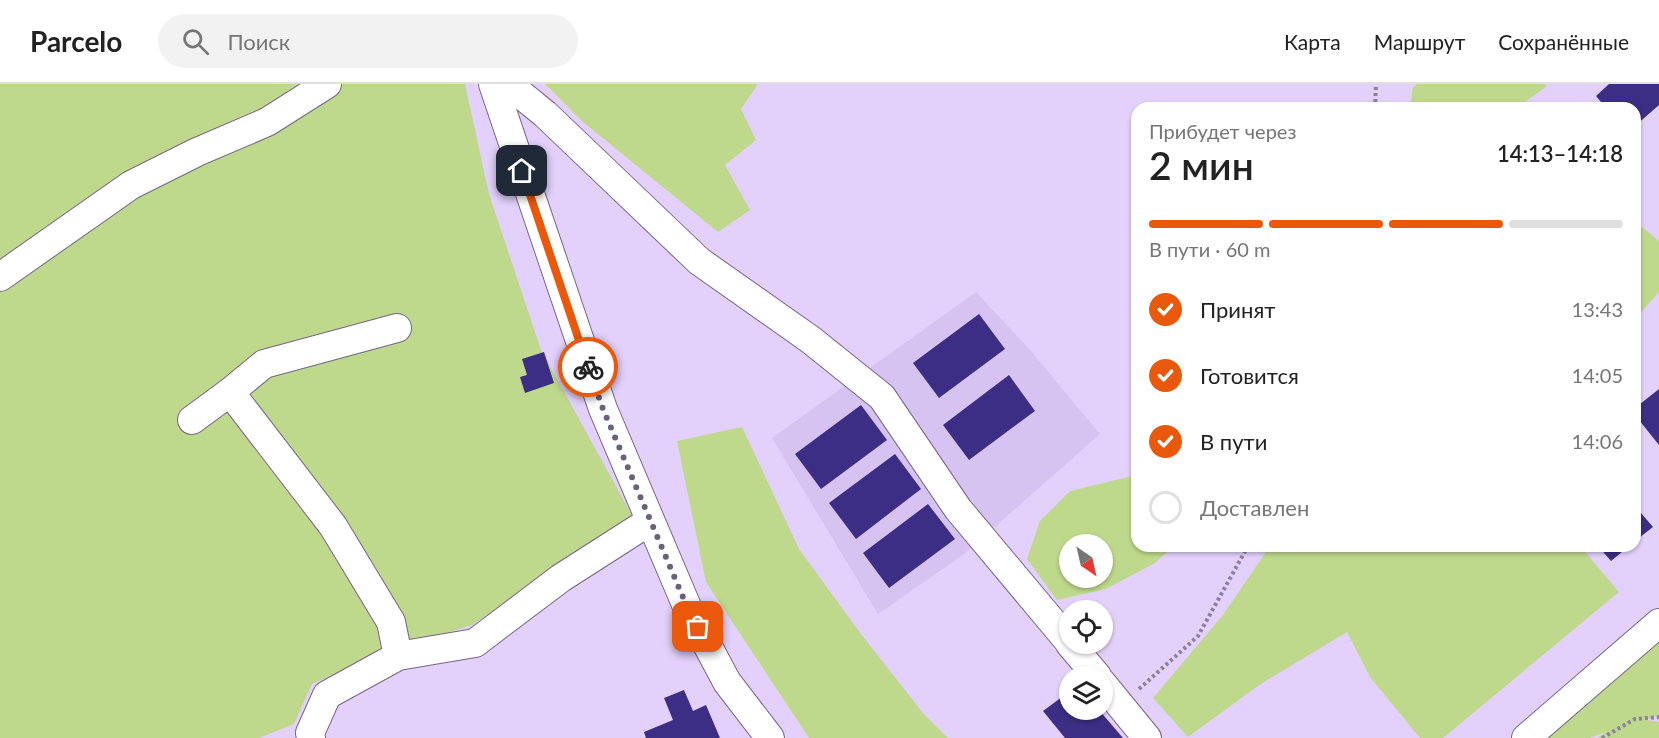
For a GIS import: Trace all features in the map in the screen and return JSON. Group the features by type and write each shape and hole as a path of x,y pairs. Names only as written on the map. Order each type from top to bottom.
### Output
{"street":[{"path":"0,277 131,185 197,152 267,122 327,84"},
{"path":"493,84 603,409 650,521 688,609 727,682 770,738"},
{"path":"508,84 545,114 699,261 811,340 882,397 958,509 1059,630"},
{"path":"192,420 264,364 398,328"},
{"path":"230,392 333,526 391,622 398,656"},
{"path":"311,738 310,733 327,695 398,656 475,643 561,578 650,521"},
{"path":"1526,738 1659,623"},
{"path":"1079,654 1089,666"},
{"path":"1113,696 1148,738"}],"path":[{"path":"1375,102 1376,84"},
{"path":"1121,705 1198,636 1245,552"},
{"path":"1602,738 1635,719 1659,717"}],"shaded area":[{"path":"976,292 1031,351 1100,434 963,555 878,614 772,438"}],"green space":[{"path":"0,84 465,84 489,194 541,350 633,517 472,625 375,656 312,684 294,724 259,738 0,738"},
{"path":"545,84 758,84 741,109 756,140 725,165 750,210 718,232 583,122"},
{"path":"1417,84 1545,84 1547,86 1525,102 1411,102 1413,87"},
{"path":"1641,226 1659,241 1659,292 1641,312"},
{"path":"742,427 799,549 861,634 923,713 948,738 809,738 706,582 677,441"},
{"path":"1131,476 1131,552 1167,552 1155,563 1113,585 1113,534 1059,534 1059,588 1108,588 1057,600 1027,559 1040,521 1070,491"},
{"path":"1266,552 1585,552 1619,592 1443,738 1420,738 1370,677 1347,632 1262,683 1188,737 1153,698 1223,615"},
{"path":"1659,639 1659,715 1645,720 1659,722 1659,738 1597,738 1606,732 1589,738 1537,738"}],"building":[{"path":"1609,84 1659,84 1659,105 1641,121 1641,102 1601,102 1596,96"},
{"path":"979,314 1005,349 939,398 913,363"},
{"path":"544,352 554,383 525,393 520,377 527,375 522,359"},
{"path":"1009,375 1035,411 969,460 943,425"},
{"path":"1659,389 1659,445 1641,422 1641,403"},
{"path":"861,405 887,440 821,489 795,454"},
{"path":"895,454 921,489 856,539 829,503"},
{"path":"928,504 955,539 889,588 863,553"},
{"path":"1641,513 1653,527 1641,536"},
{"path":"1603,552 1622,552 1611,561"},
{"path":"684,690 693,711 706,705 720,738 646,738 644,732 673,720 664,698"},
{"path":"1059,699 1059,720 1108,720 1123,738 1065,738 1043,711"}],"way so far":[{"path":"588,367 603,409 688,609 698,627"}],"route":[{"path":"522,171 588,367"}]}
